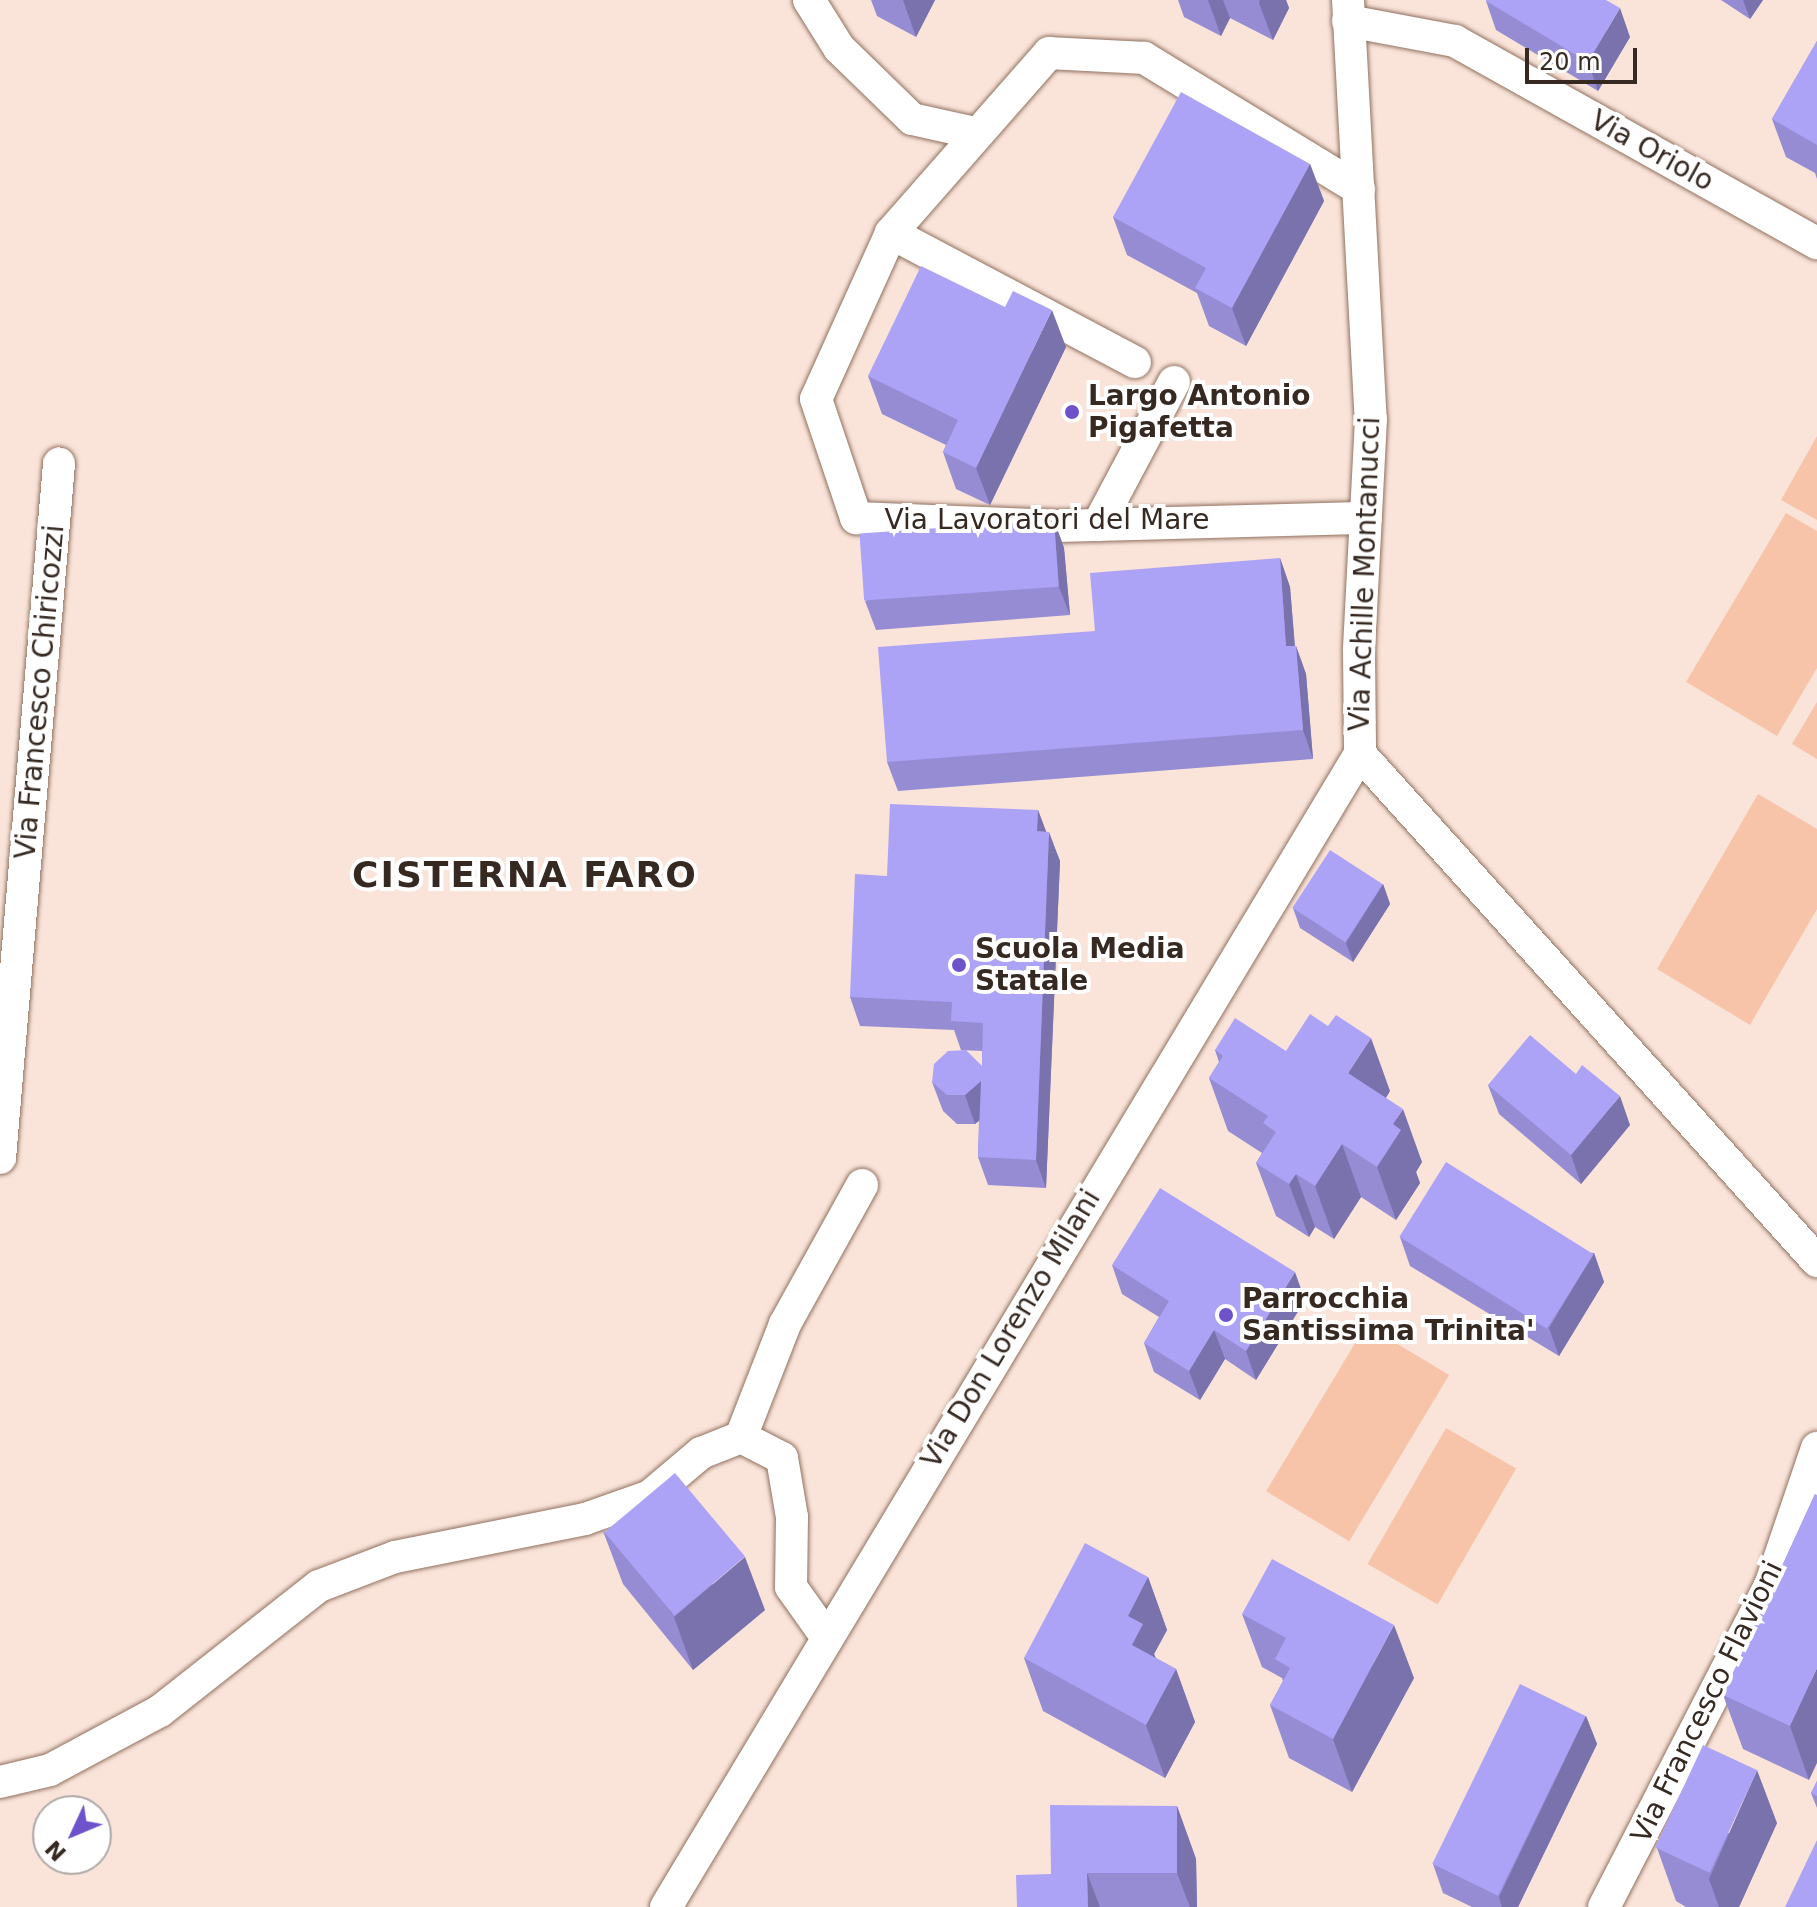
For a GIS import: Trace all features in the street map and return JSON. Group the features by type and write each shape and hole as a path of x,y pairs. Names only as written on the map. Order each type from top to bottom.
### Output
{"street":[{"path":"809,0 839,48 912,119 975,133"},
{"name":"Via Achille Montanucci","path":"1348,11 1371,419 1360,754 1817,1261"},
{"name":"Via Oriolo","path":"1348,11 1455,41 1817,243"},
{"name":"Via Lavoratori del Mare","path":"1359,189 1144,58 1049,53 975,133 891,233 816,399 856,518 1098,525 1366,518"},
{"path":"891,233 1135,362"},
{"path":"1098,525 1174,382"},
{"name":"Via Francesco Chiricozzi","path":"0,1158 59,464"},
{"name":"Via Don Lorenzo Milani","path":"666,1907 826,1636 1360,754"},
{"path":"0,1782 50,1770 160,1711 319,1586 395,1557 598,1514 650,1496 701,1453 741,1437 785,1324 862,1185"},
{"path":"741,1437 782,1458 792,1517 791,1587 826,1636"},
{"name":"Via Francesco Flavioni","path":"1604,1907 1770,1586 1817,1448"}],"shaded area":[{"path":"1817,436 1817,520 1781,500"},
{"path":"1786,513 1817,531 1817,668 1777,736 1686,682"},
{"path":"1817,702 1817,759 1792,744"},
{"path":"1758,794 1817,829 1817,909 1750,1025 1657,969"},
{"path":"1366,1325 1449,1375 1349,1541 1266,1491"},
{"path":"1446,1428 1516,1468 1438,1604 1368,1564"}],"building":[{"path":"1486,0 1606,0 1620,8 1588,62"},
{"path":"1817,41 1817,145 1772,119"},
{"path":"1181,92 1310,164 1232,308 1195,288 1206,268 1113,217"},
{"path":"921,266 1005,307 1013,291 1052,310 976,468 943,452 958,420 868,376"},
{"path":"1054,520 1059,587 864,600 859,534"},
{"path":"1280,558 1286,646 1296,646 1303,730 887,762 878,647 1095,631 1090,573"},
{"name":"Scuola Media Statale","path":"890,804 1038,810 1037,831 1049,832 1036,1160 978,1157 981,1081 965,1095 947,1095 932,1082 934,1064 948,1051 966,1050 982,1066 983,1023 951,1021 952,1002 850,997 855,874 887,876"},
{"path":"1330,850 1383,884 1345,942 1292,908"},
{"path":"1310,1014 1328,1026 1336,1015 1371,1038 1348,1073 1403,1109 1393,1124 1401,1130 1377,1167 1342,1144 1315,1186 1296,1174 1289,1184 1256,1163 1276,1132 1263,1123 1268,1116 1209,1078 1223,1056 1215,1050 1235,1018 1286,1051"},
{"path":"1530,1035 1576,1074 1582,1065 1620,1096 1571,1155 1488,1085"},
{"path":"1446,1162 1594,1254 1547,1329 1399,1237"},
{"name":"Parrocchia Santissima Trinita'","path":"1160,1188 1295,1272 1246,1351 1214,1330 1189,1371 1144,1343 1169,1301 1112,1265"},
{"path":"675,1473 745,1556 675,1616 605,1532"},
{"path":"1815,1494 1817,1668 1790,1726 1723,1695"},
{"path":"1085,1543 1148,1577 1128,1616 1143,1624 1132,1645 1176,1669 1146,1725 1024,1658"},
{"path":"1272,1559 1394,1625 1333,1739 1270,1705 1290,1668 1275,1659 1286,1638 1242,1614"},
{"path":"1520,1684 1586,1716 1498,1896 1432,1864"},
{"path":"1703,1745 1757,1770 1710,1873 1655,1847"},
{"path":"1817,1781 1817,1796 1811,1793"},
{"path":"1050,1805 1177,1806 1177,1873 1087,1873 1088,1907 1017,1907 1016,1875 1051,1874"},
{"path":"1817,1840 1817,1907 1785,1907"}],"place":[{"name":"Largo Antonio Pigafetta","path":"1072,412"},
{"name":"Scuola Media Statale","path":"959,965"},
{"name":"Parrocchia Santissima Trinita'","path":"1226,1315"}],"district":[{"name":"CISTERNA FARO","path":"525,875"}]}
